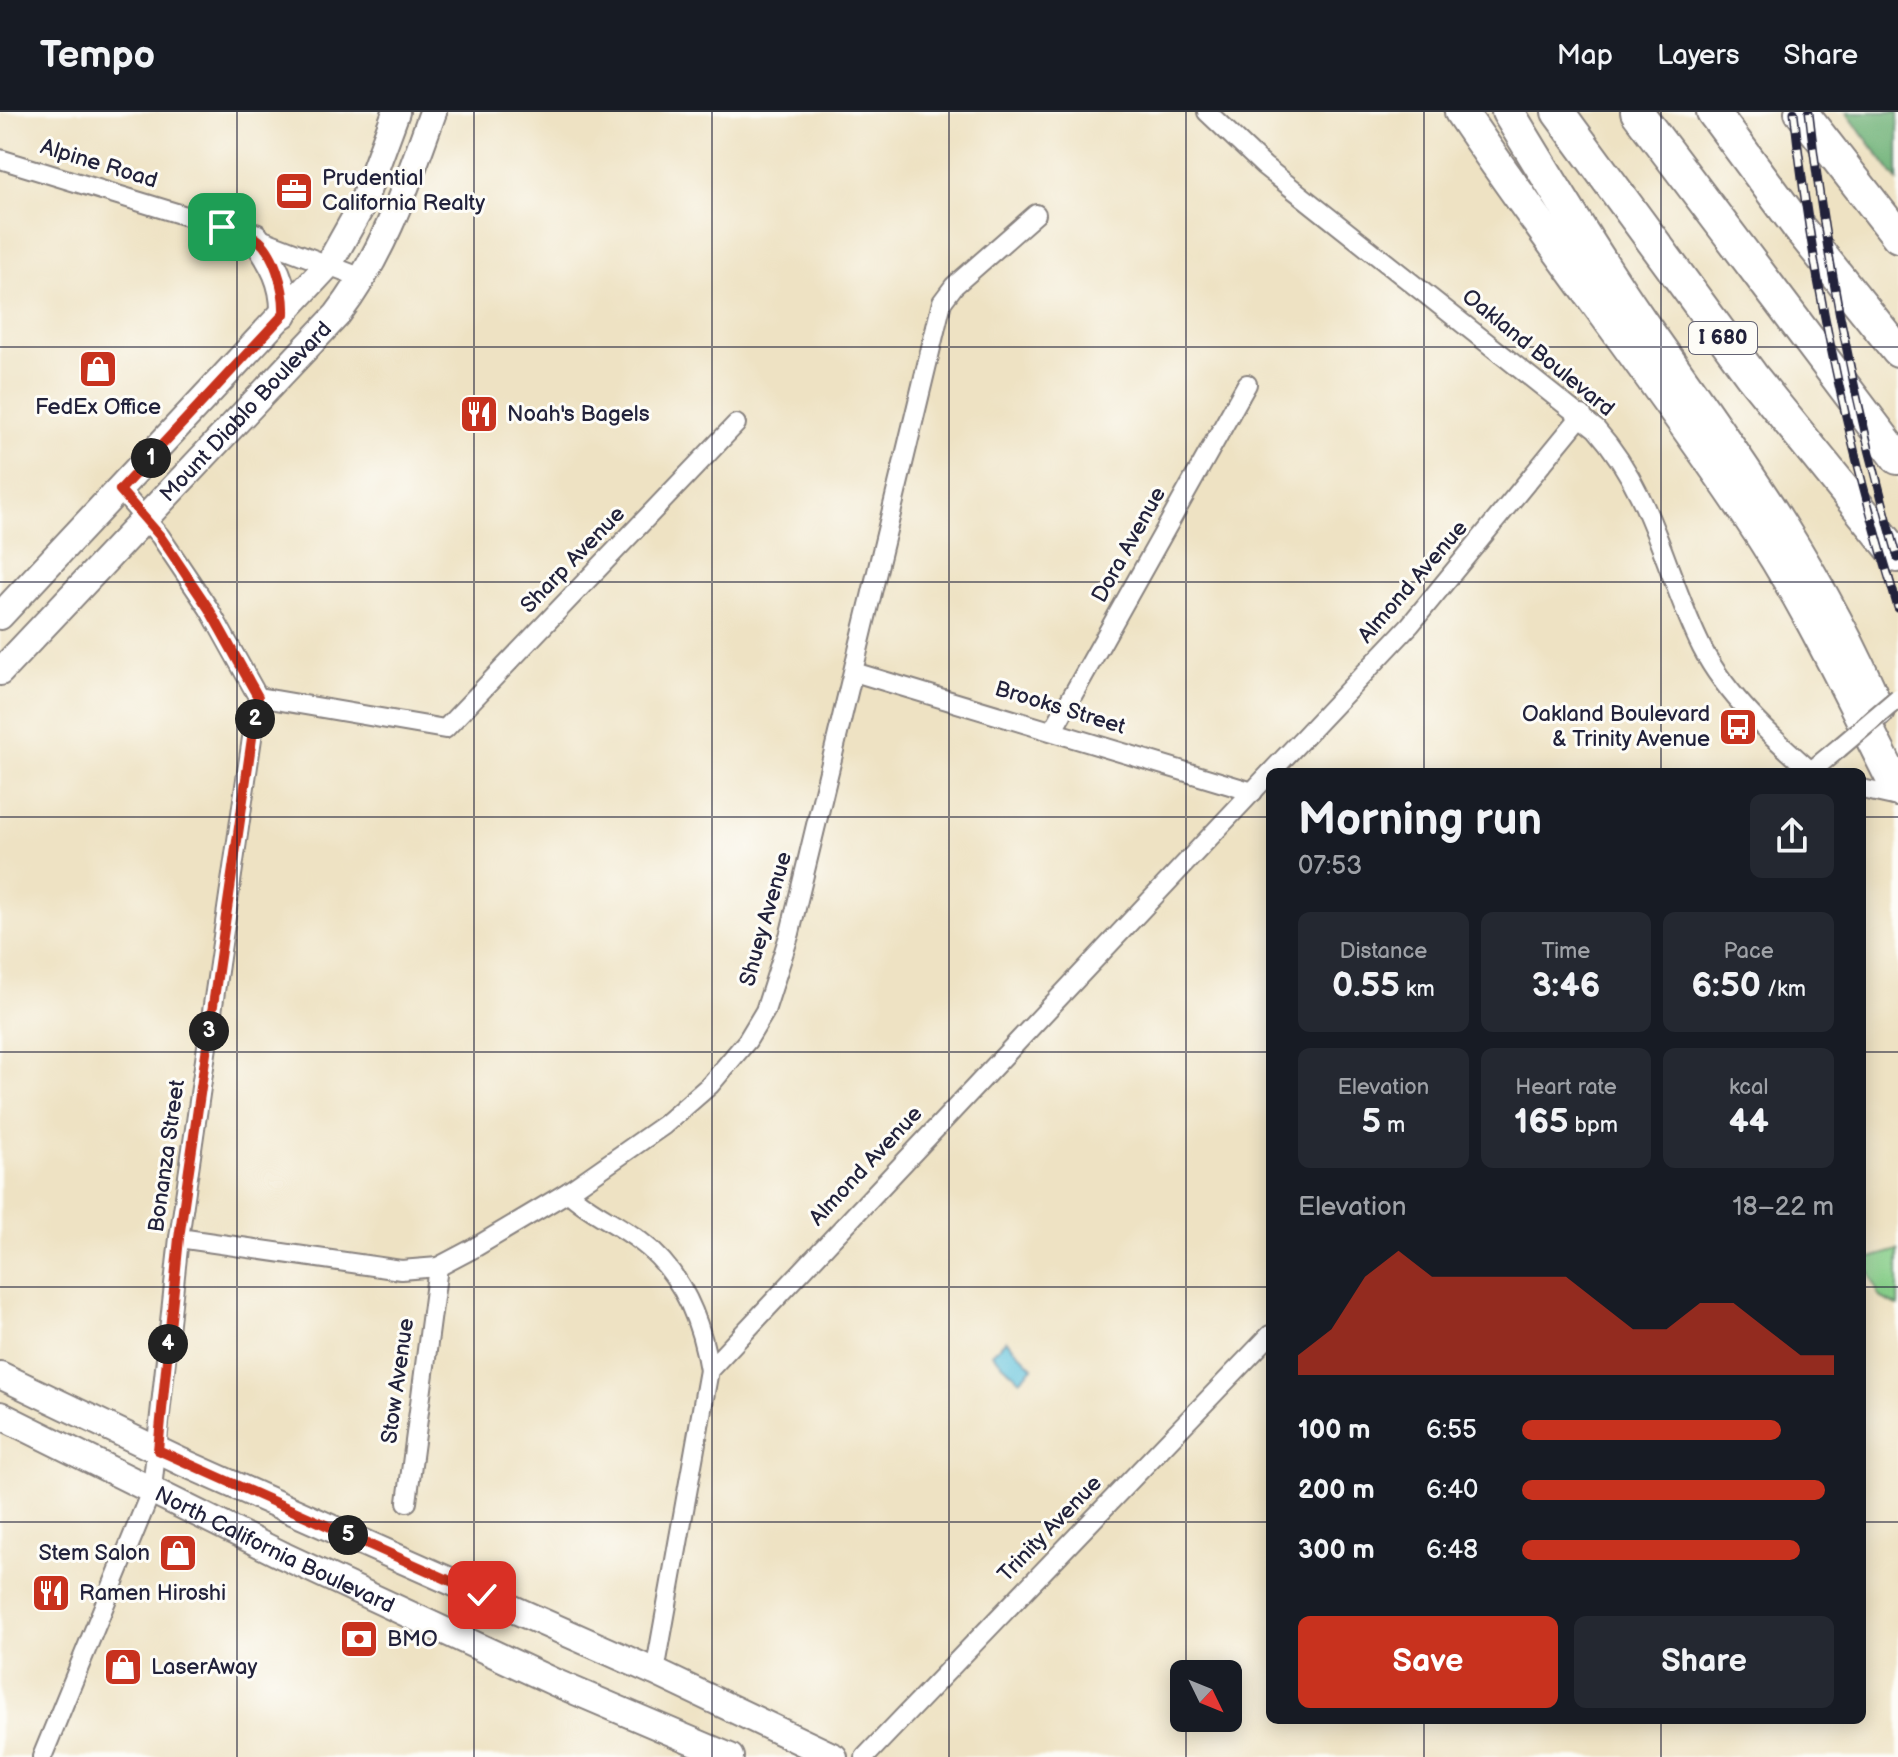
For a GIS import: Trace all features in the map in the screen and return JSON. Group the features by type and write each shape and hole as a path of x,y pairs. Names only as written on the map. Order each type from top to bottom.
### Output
{"highway":[{"path":"1461,112 1551,243 1750,518 1795,590 1898,790"},
{"path":"1508,112 1621,293 1770,504 1853,650 1898,760"},
{"name":"I 680","path":"1558,112 1752,376 1898,556"},
{"path":"1637,112 1898,458"},
{"path":"1713,112 1799,228 1898,351"},
{"path":"1801,112 1898,236"}],"main road":[{"name":"Mount Diablo Boulevard","path":"0,616 329,264 361,207 396,112"},
{"name":"Mount Diablo Boulevard","path":"0,672 337,315 365,279 392,225 433,112"},
{"path":"255,237 274,264 285,291 284,314"},
{"name":"North California Boulevard","path":"0,1375 158,1450 655,1672 834,1757"},
{"name":"North California Boulevard","path":"0,1415 284,1556 719,1754"}],"street":[{"name":"Oakland Boulevard","path":"1207,112 1264,166 1582,415 1610,444 1630,474 1655,524 1702,648 1719,676 1807,768"},
{"name":"Alpine Road","path":"0,159 255,237 365,279"},
{"name":"Shuey Avenue","path":"179,1238 401,1270 438,1267 568,1192 664,1125 710,1085 747,1041 765,1011 790,933 942,302 954,286 1036,214"},
{"name":"Dora Avenue","path":"1053,730 1247,384"},
{"name":"Almond Avenue","path":"1276,768 1410,625 1582,415"},
{"name":"Sharp Avenue","path":"258,697 445,729 736,424"},
{"path":"120,490 144,517 209,609 258,697"},
{"name":"Brooks Street","path":"854,672 1253,792"},
{"name":"Bonanza Street","path":"42,1757 152,1489 179,1238 258,697"},
{"path":"1816,768 1898,698"},
{"name":"Almond Avenue","path":"709,1370 1266,778"},
{"path":"1866,790 1898,797"},
{"path":"568,1192 642,1242 668,1268 687,1295 698,1321 709,1370 655,1672"},
{"name":"Stow Avenue","path":"407,1502 438,1267"},
{"name":"Trinity Avenue","path":"865,1757 1266,1339"}],"green space":[{"path":"1846,112 1898,112 1898,181"},
{"path":"1898,1250 1898,1306 1880,1297 1866,1259"}],"water":[{"path":"1006,1340 1033,1367 1020,1380 992,1354"}],"railway":[{"path":"1794,112 1811,238 1834,362 1863,486 1898,608"},
{"path":"1809,112 1824,225 1844,337 1898,558"}],"place":[{"name":"Prudential California Realty","path":"294,191"},
{"name":"FedEx Office","path":"98,369"},
{"name":"Noah's Bagels","path":"479,414"},
{"name":"Oakland Boulevard & Trinity Avenue","path":"1738,727"},
{"name":"Stem Salon","path":"178,1553"},
{"name":"Ramen Hiroshi","path":"51,1593"},
{"name":"BMO","path":"359,1639"},
{"name":"LaserAway","path":"123,1667"}],"route":[{"path":"222,227 255,237 274,264 285,291 284,314 120,490 160,536 209,609 258,697 179,1238 158,1450 482,1595"}]}
